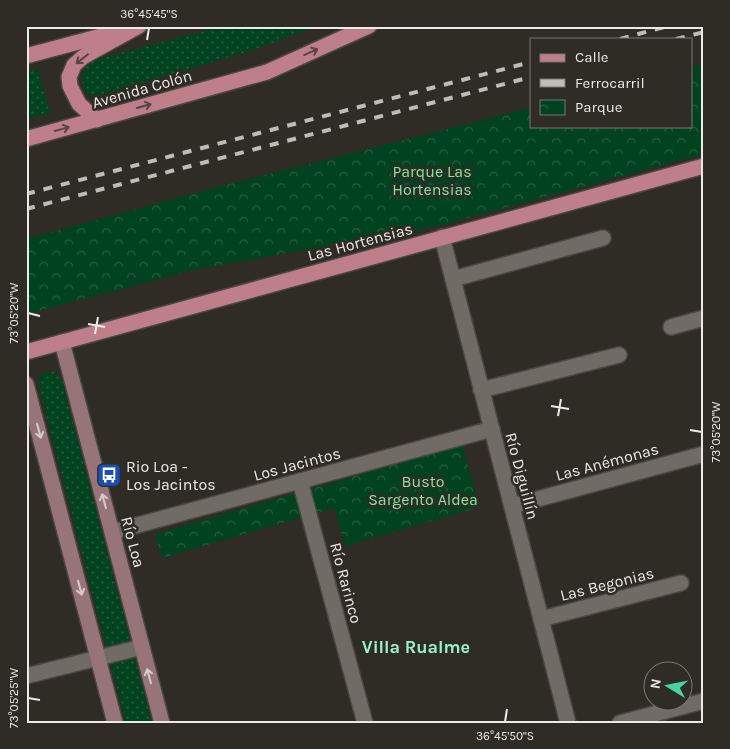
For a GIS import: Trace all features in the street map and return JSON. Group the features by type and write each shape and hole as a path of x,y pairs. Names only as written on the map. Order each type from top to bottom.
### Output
{"main road":[{"path":"26,56 138,26"},
{"path":"97,120 79,104 74,96 69,78 74,65 84,56 138,26"},
{"name":"Avenida Colón","path":"26,138 266,72 369,26"},
{"name":"Las Hortensias","path":"26,352 704,166"}],"street":[{"name":"Río Diguillín","path":"442,237 568,723"},
{"path":"453,279 603,238"},
{"path":"671,327 704,318"},
{"name":"Río Loa","path":"62,342 162,723"},
{"path":"482,390 619,355"},
{"path":"26,384 114,723"},
{"name":"Los Jacintos","path":"112,532 492,429"},
{"name":"Las Anémonas","path":"512,506 704,454"},
{"name":"Río Rarinco","path":"300,481 366,723"},
{"name":"Las Begonias","path":"541,619 681,583"},
{"path":"26,676 142,647"},
{"path":"620,723 704,701"}],"green space":[{"path":"224,26 317,26 250,51 100,95 92,96 84,90 82,79 85,67 97,59"},
{"name":"Parque Las Hortensias","path":"704,64 704,154 438,226 197,269 26,314 26,239 237,182 530,108 530,128 692,128 692,67"},
{"path":"38,69 50,113 26,119 26,72"},
{"path":"51,371 57,373 62,381 152,723 126,723 39,387 40,375"},
{"name":"Busto Sargento Aldea","path":"462,445 480,507 345,546 334,508 162,558 155,534"}],"railway":[{"path":"624,38 668,26"},
{"path":"680,38 704,32"},
{"path":"26,194 530,62"},
{"path":"26,209 530,77"}],"place":[{"name":"Rio Loa - Los Jacintos","path":"109,475"}],"district":[{"name":"Villa Rualme","path":"416,647"}]}
